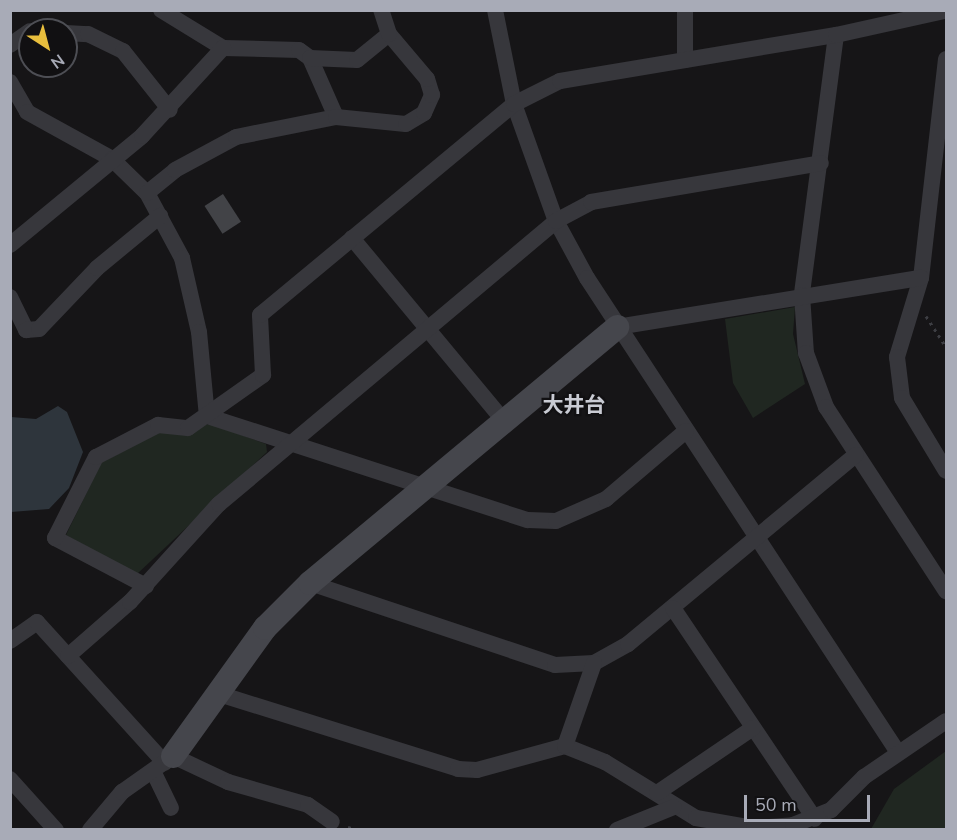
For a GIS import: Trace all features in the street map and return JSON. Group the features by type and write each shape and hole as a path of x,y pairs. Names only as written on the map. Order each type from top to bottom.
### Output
{"street":[{"path":"161,10 224,48 299,50 310,58 336,117"},
{"path":"147,193 175,170 236,137 336,117 406,124 430,105 432,95 422,68 389,34 381,10"},
{"path":"495,10 514,104 556,221 617,327 897,752"},
{"path":"685,10 685,60"},
{"path":"146,586 55,538 96,458 158,426 188,428 262,375 260,315 514,104 560,81 836,35 945,12"},
{"path":"78,34 88,34 123,51 170,110"},
{"path":"310,58 357,60 389,34"},
{"path":"836,35 802,295 814,381 856,454 946,591"},
{"path":"10,245 170,110 224,48"},
{"path":"946,59 921,278 897,357 898,379 911,418 946,471"},
{"path":"10,82 27,112 112,159 147,193 160,216 189,284 207,416"},
{"path":"68,656 146,586 219,504 556,221 591,202 821,163"},
{"path":"10,297 26,330 39,329 97,268 160,216"},
{"path":"352,238 504,421"},
{"path":"90,830 122,792 164,763 265,628 310,583 617,327 802,295 921,278"},
{"path":"207,416 528,520 556,521 606,499 687,431"},
{"path":"310,583 555,665 594,663 628,644 856,454"},
{"path":"673,608 815,819"},
{"path":"10,641 37,622 164,763 308,805 332,822"},
{"path":"565,746 594,663"},
{"path":"216,693 458,769 477,770 565,746 589,753 657,793 674,807 707,820 754,828 815,819 897,752 946,721"},
{"path":"657,793 753,728"},
{"path":"164,763 171,808"},
{"path":"10,779 56,830"},
{"path":"625,828 674,807"}],"path":[{"path":"913,305 922,310 946,347"}],"shaded area":[{"path":"795,307 793,334 805,384 753,418 733,383 725,319"},
{"path":"58,406 67,412 83,452 69,488 49,509 11,512 11,417 36,419"},
{"path":"211,424 266,444 267,452 136,575 66,535 101,463 159,432"},
{"path":"946,751 945,829 871,829 894,789"}],"building":[{"path":"223,194 241,222 223,234 205,206"}],"district":[{"name":"大井台","path":"574,405"}]}
